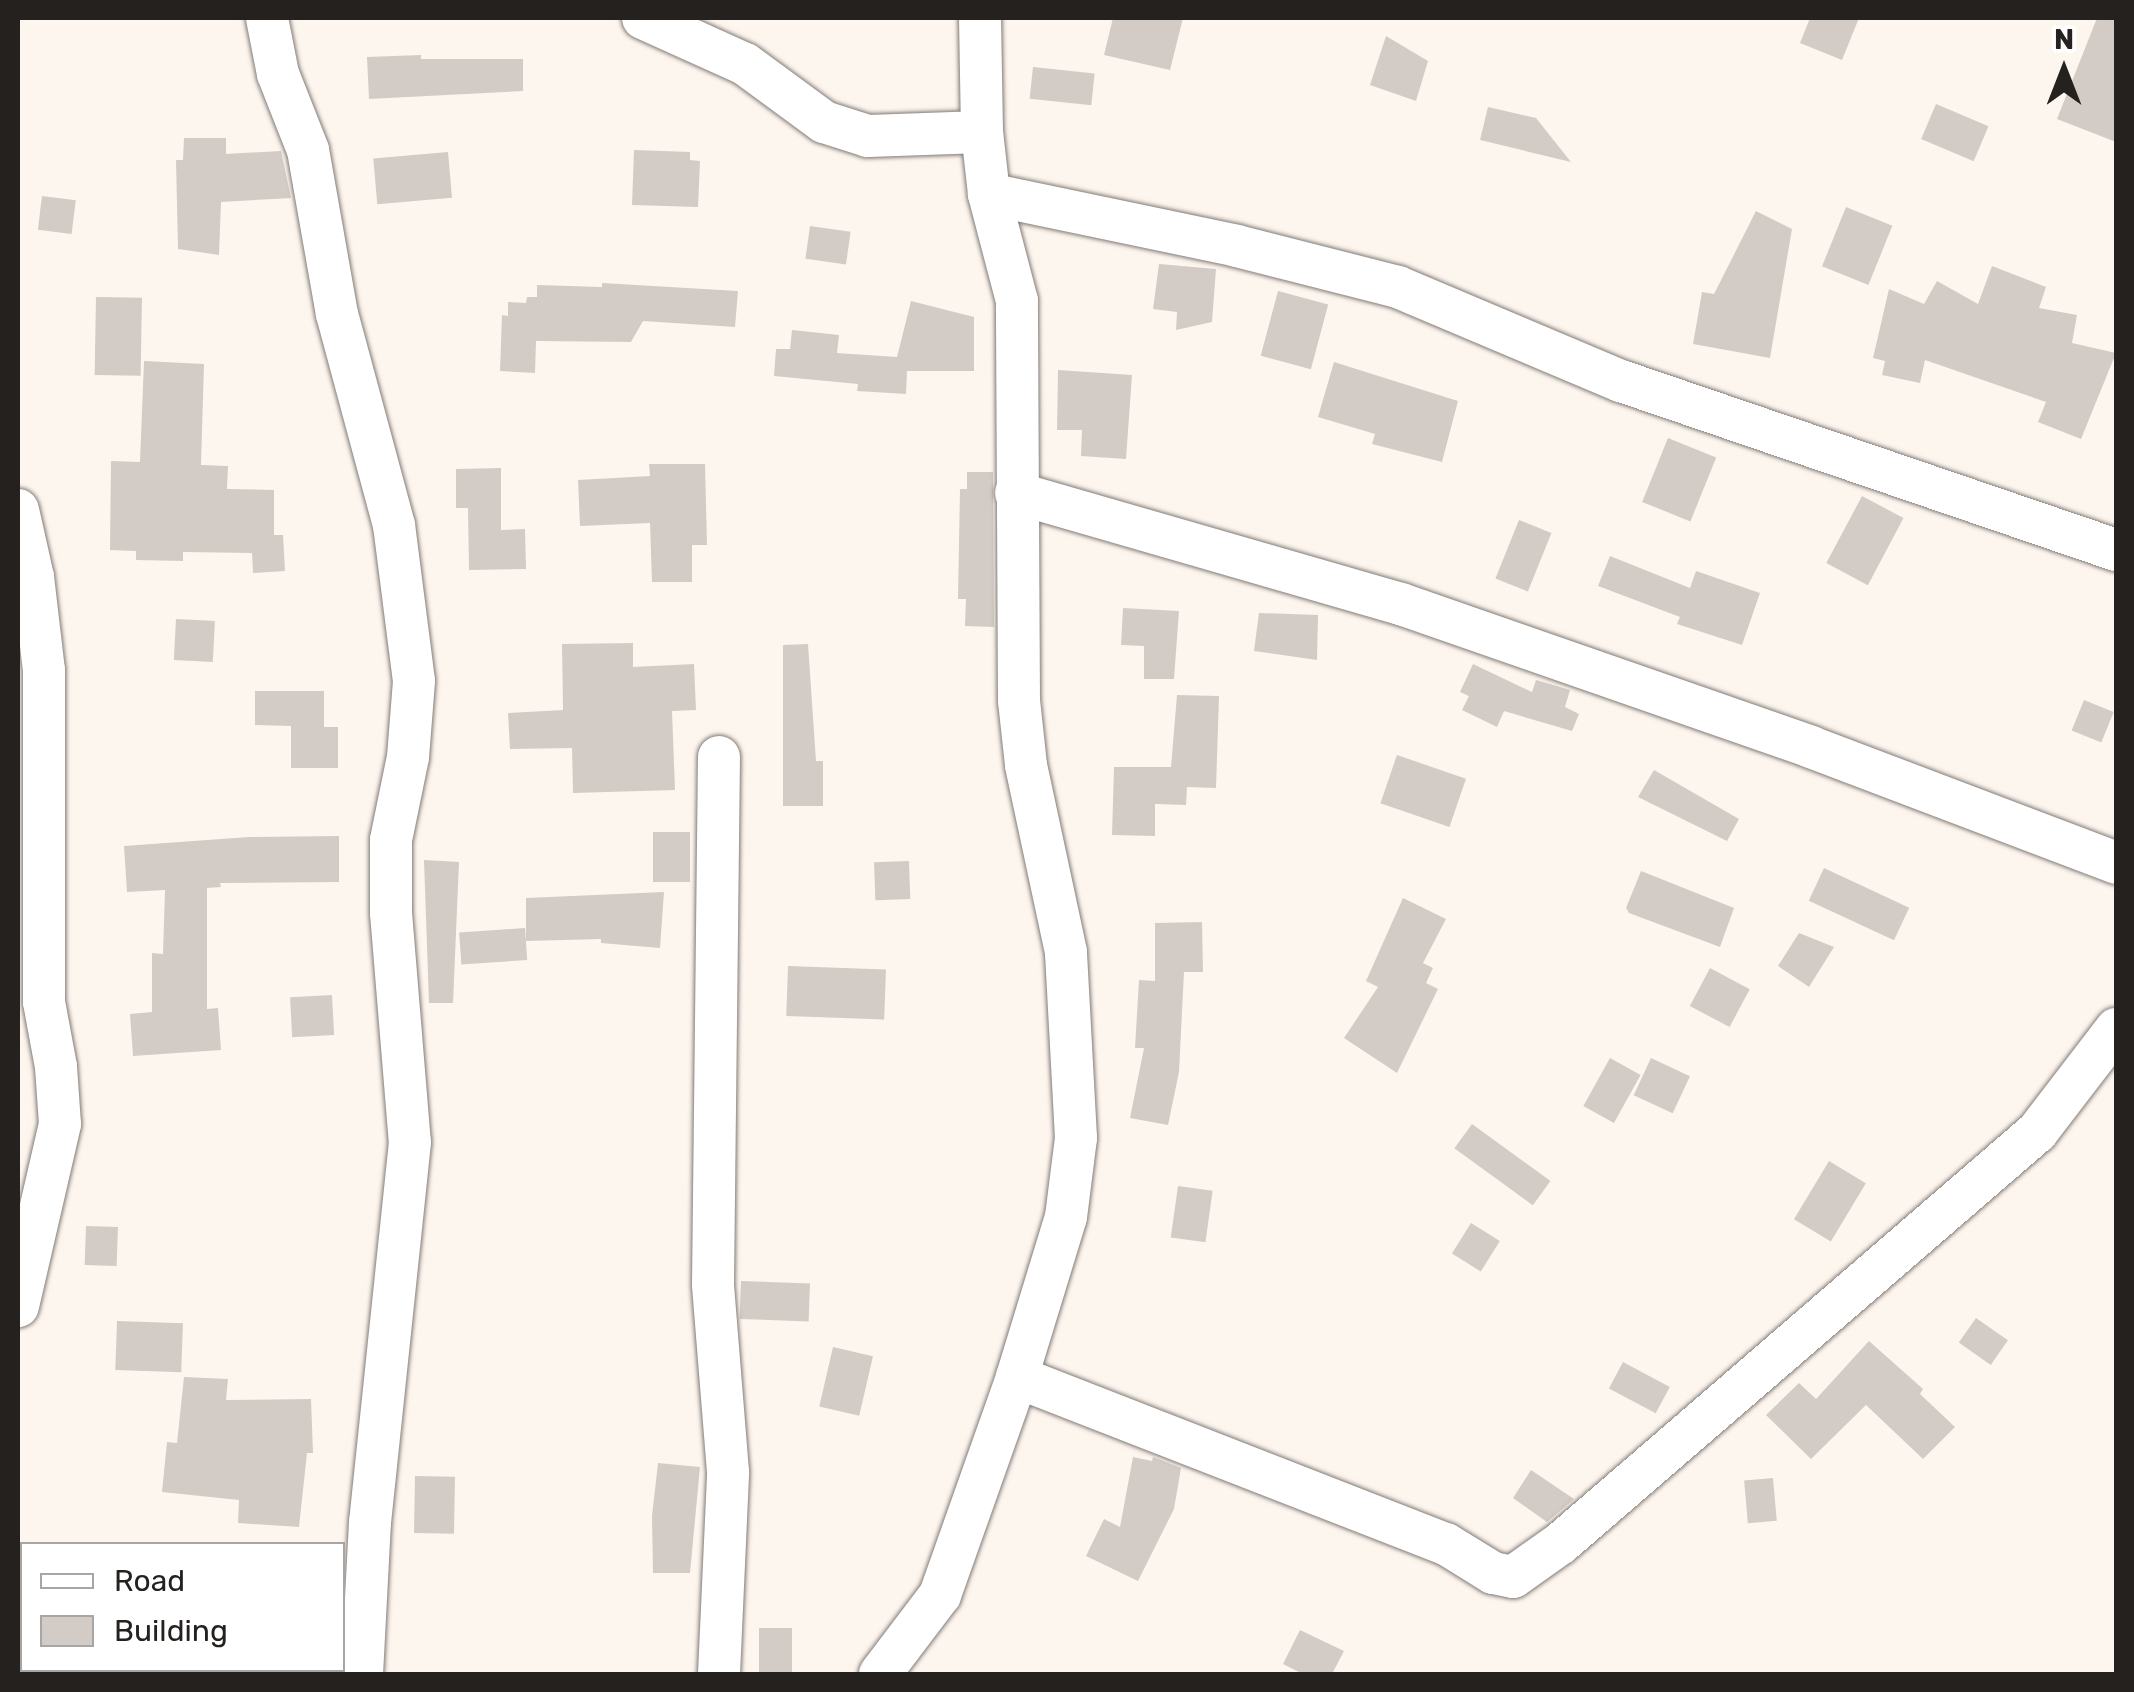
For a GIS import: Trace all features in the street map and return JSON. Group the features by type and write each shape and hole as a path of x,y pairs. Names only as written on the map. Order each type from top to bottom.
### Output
{"street":[{"path":"267,18 278,74 308,150 337,314 394,525 414,681 408,757 391,840 391,913 410,1142 372,1504 362,1674"},
{"path":"643,18 745,64 824,122 868,136 982,132"},
{"path":"880,1674 940,1595 1017,1377 1066,1218 1076,1138 1066,952 1026,765 1019,701 1017,300 988,194 982,132 980,18"},
{"path":"988,194 1237,246 1398,288 1621,380 2116,550"},
{"path":"1016,492 1401,604 1811,747 2116,863"},
{"path":"18,510 33,577 44,670 44,1002 60,1124 18,1306"},
{"path":"719,1674 728,1472 712,1247 720,757"},
{"path":"1017,1377 1446,1544 1493,1573 1513,1577 1561,1543 2037,1132 2116,1028"}],"building":[{"path":"1113,18 1183,18 1170,70 1104,55"},
{"path":"1810,18 1859,18 1842,60 1800,43"},
{"path":"2097,18 2116,18 2116,142 2057,119"},
{"path":"1386,36 1428,61 1416,101 1370,85"},
{"path":"421,55 421,59 523,59 523,91 369,99 367,57"},
{"path":"1033,67 1095,73 1091,105 1030,99"},
{"path":"1936,104 1988,126 1974,161 1921,139"},
{"path":"1488,107 1536,118 1571,162 1480,140"},
{"path":"184,138 226,138 226,154 281,151 291,198 221,202 219,255 178,249 176,160 183,160"},
{"path":"634,150 690,152 690,160 700,161 698,207 632,205"},
{"path":"448,152 452,198 377,204 373,159"},
{"path":"42,196 76,200 72,234 38,230"},
{"path":"1846,207 1892,226 1868,285 1822,266"},
{"path":"1756,211 1792,229 1770,358 1693,344 1702,292 1714,294"},
{"path":"810,226 851,232 846,264 805,259"},
{"path":"1159,264 1216,269 1212,322 1176,330 1177,312 1153,309"},
{"path":"1992,266 2046,287 2039,308 2077,315 2072,343 2116,353 2081,439 2038,422 2046,402 1925,360 1920,383 1882,375 1885,361 1873,358 1889,289 1924,304 1937,281 1978,304"},
{"path":"602,283 738,291 735,327 643,321 631,342 536,341 535,373 500,371 502,315 508,316 508,302 526,303 527,297 537,297 537,285 602,287"},
{"path":"1278,291 1328,304 1311,369 1261,356"},
{"path":"96,297 142,298 141,376 95,375"},
{"path":"911,301 974,317 974,371 907,371 906,394 857,391 858,384 774,376 776,349 790,349 792,330 839,335 837,353 897,357"},
{"path":"144,361 204,364 201,465 228,466 227,489 274,490 274,535 283,535 285,571 253,573 252,553 183,552 183,561 136,560 136,551 110,550 111,461 140,462"},
{"path":"1334,362 1458,401 1442,462 1372,444 1375,434 1318,417"},
{"path":"1058,370 1132,375 1126,459 1081,456 1082,430 1057,430"},
{"path":"1668,438 1716,457 1690,521 1642,502"},
{"path":"649,464 705,464 707,545 692,545 692,582 652,582 650,523 580,526 578,480 650,476"},
{"path":"501,468 501,530 525,529 526,569 469,570 468,508 456,508 456,469"},
{"path":"967,472 993,472 994,627 965,626 966,599 958,599 960,489 967,489"},
{"path":"1862,496 1903,518 1868,585 1826,563"},
{"path":"1519,520 1551,533 1528,592 1495,578"},
{"path":"1610,556 1690,588 1696,571 1760,593 1742,645 1677,624 1680,617 1598,586"},
{"path":"1123,608 1179,611 1174,679 1144,679 1144,646 1121,645"},
{"path":"1259,613 1318,615 1317,660 1254,651"},
{"path":"176,619 215,621 213,662 174,660"},
{"path":"633,643 633,667 694,664 696,710 672,711 675,790 573,793 572,748 510,749 508,713 563,710 562,644"},
{"path":"808,644 816,761 823,761 823,806 783,806 783,645"},
{"path":"1473,664 1532,692 1536,680 1570,690 1565,707 1579,714 1572,731 1504,711 1497,727 1462,710 1469,696 1460,692"},
{"path":"255,691 324,691 324,727 338,727 338,768 291,768 291,726 255,725"},
{"path":"1177,695 1219,696 1216,788 1187,787 1186,805 1155,804 1155,836 1112,835 1114,767 1171,767"},
{"path":"2084,700 2114,712 2101,743 2072,731"},
{"path":"1397,755 1466,779 1449,827 1380,803"},
{"path":"1654,770 1739,819 1727,841 1638,797"},
{"path":"653,832 690,832 690,882 653,882"},
{"path":"339,836 339,882 220,883 221,887 207,888 207,1009 218,1008 221,1050 133,1056 130,1014 152,1012 152,953 163,954 165,890 127,892 124,846 249,837"},
{"path":"424,860 459,862 453,1003 429,1003"},
{"path":"909,861 910,899 875,900 874,862"},
{"path":"1824,868 1909,908 1894,940 1809,901"},
{"path":"1641,871 1734,908 1720,947 1629,913 1626,908"},
{"path":"664,892 660,948 601,943 601,939 526,941 526,898"},
{"path":"1403,898 1446,919 1423,963 1433,968 1426,983 1438,989 1397,1073 1344,1038 1378,987 1366,981"},
{"path":"1202,922 1203,972 1184,972 1179,1072 1168,1125 1130,1118 1144,1048 1135,1048 1139,980 1155,981 1155,923"},
{"path":"525,928 527,960 461,965 459,933"},
{"path":"1799,933 1834,947 1809,987 1778,966"},
{"path":"788,966 886,969 884,1019 786,1016"},
{"path":"1710,968 1750,989 1730,1027 1690,1006"},
{"path":"332,995 334,1035 292,1037 290,997"},
{"path":"1610,1058 1641,1075 1614,1123 1583,1106"},
{"path":"1651,1058 1690,1076 1673,1113 1634,1095"},
{"path":"1472,1124 1550,1181 1533,1205 1454,1148"},
{"path":"1829,1161 1866,1183 1831,1241 1794,1219"},
{"path":"1178,1186 1213,1191 1205,1242 1171,1237"},
{"path":"1471,1223 1500,1241 1481,1272 1452,1254"},
{"path":"86,1226 118,1227 117,1266 85,1265"},
{"path":"741,1281 810,1283 809,1321 740,1319"},
{"path":"1976,1318 2008,1340 1991,1365 1959,1343"},
{"path":"117,1321 183,1323 181,1372 115,1370"},
{"path":"1869,1341 1923,1389 1920,1394 1955,1427 1923,1459 1866,1405 1811,1459 1766,1415 1799,1383 1816,1399"},
{"path":"833,1347 873,1356 859,1416 819,1406"},
{"path":"1623,1362 1670,1387 1656,1413 1609,1388"},
{"path":"184,1377 228,1379 226,1400 311,1399 313,1453 307,1453 299,1527 238,1523 239,1500 162,1492 167,1442 177,1443"},
{"path":"1133,1457 1152,1461 1153,1457 1181,1468 1174,1509 1138,1581 1086,1556 1104,1519 1120,1527"},
{"path":"658,1463 700,1467 690,1573 653,1573 652,1516"},
{"path":"1531,1470 1574,1499 1547,1522 1513,1498"},
{"path":"415,1476 455,1477 454,1534 414,1533"},
{"path":"1773,1478 1777,1521 1748,1523 1744,1481"},
{"path":"759,1628 792,1628 792,1674 759,1674"},
{"path":"1300,1630 1344,1651 1332,1674 1303,1674 1283,1664"}]}
